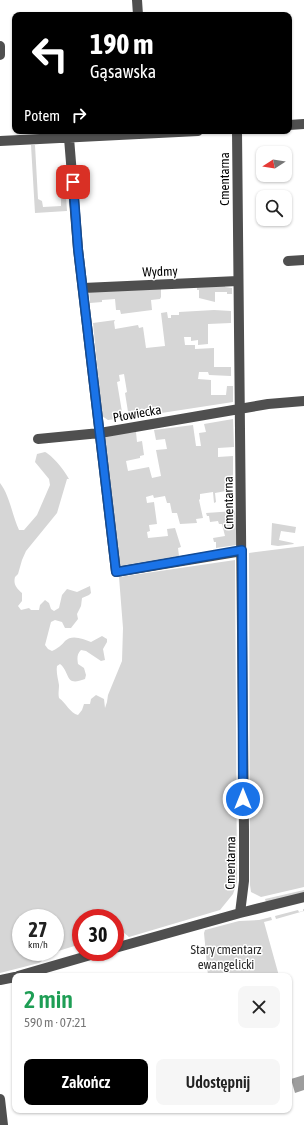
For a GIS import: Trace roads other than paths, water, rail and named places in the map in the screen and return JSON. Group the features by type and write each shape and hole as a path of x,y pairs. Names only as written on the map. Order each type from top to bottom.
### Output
{"street":[{"path":"138,0 138,12"},
{"path":"0,46 0,55"},
{"path":"292,125 304,124"},
{"path":"0,142 118,134"},
{"name":"Cmentarna","path":"237,134 244,881 240,913"},
{"path":"69,138 78,249 116,572 242,550"},
{"path":"288,261 304,260"},
{"name":"Wydmy","path":"83,288 238,281"},
{"name":"Płowiecka","path":"38,439 100,433 240,408 304,401"},
{"path":"124,945 240,913 304,898"},
{"path":"28,973 72,960"},
{"path":"0,980 12,978"},
{"path":"0,1099 3,1125"}],"park label":[{"name":"Stary cmentarz ewangelicki","path":"226,956"}]}
